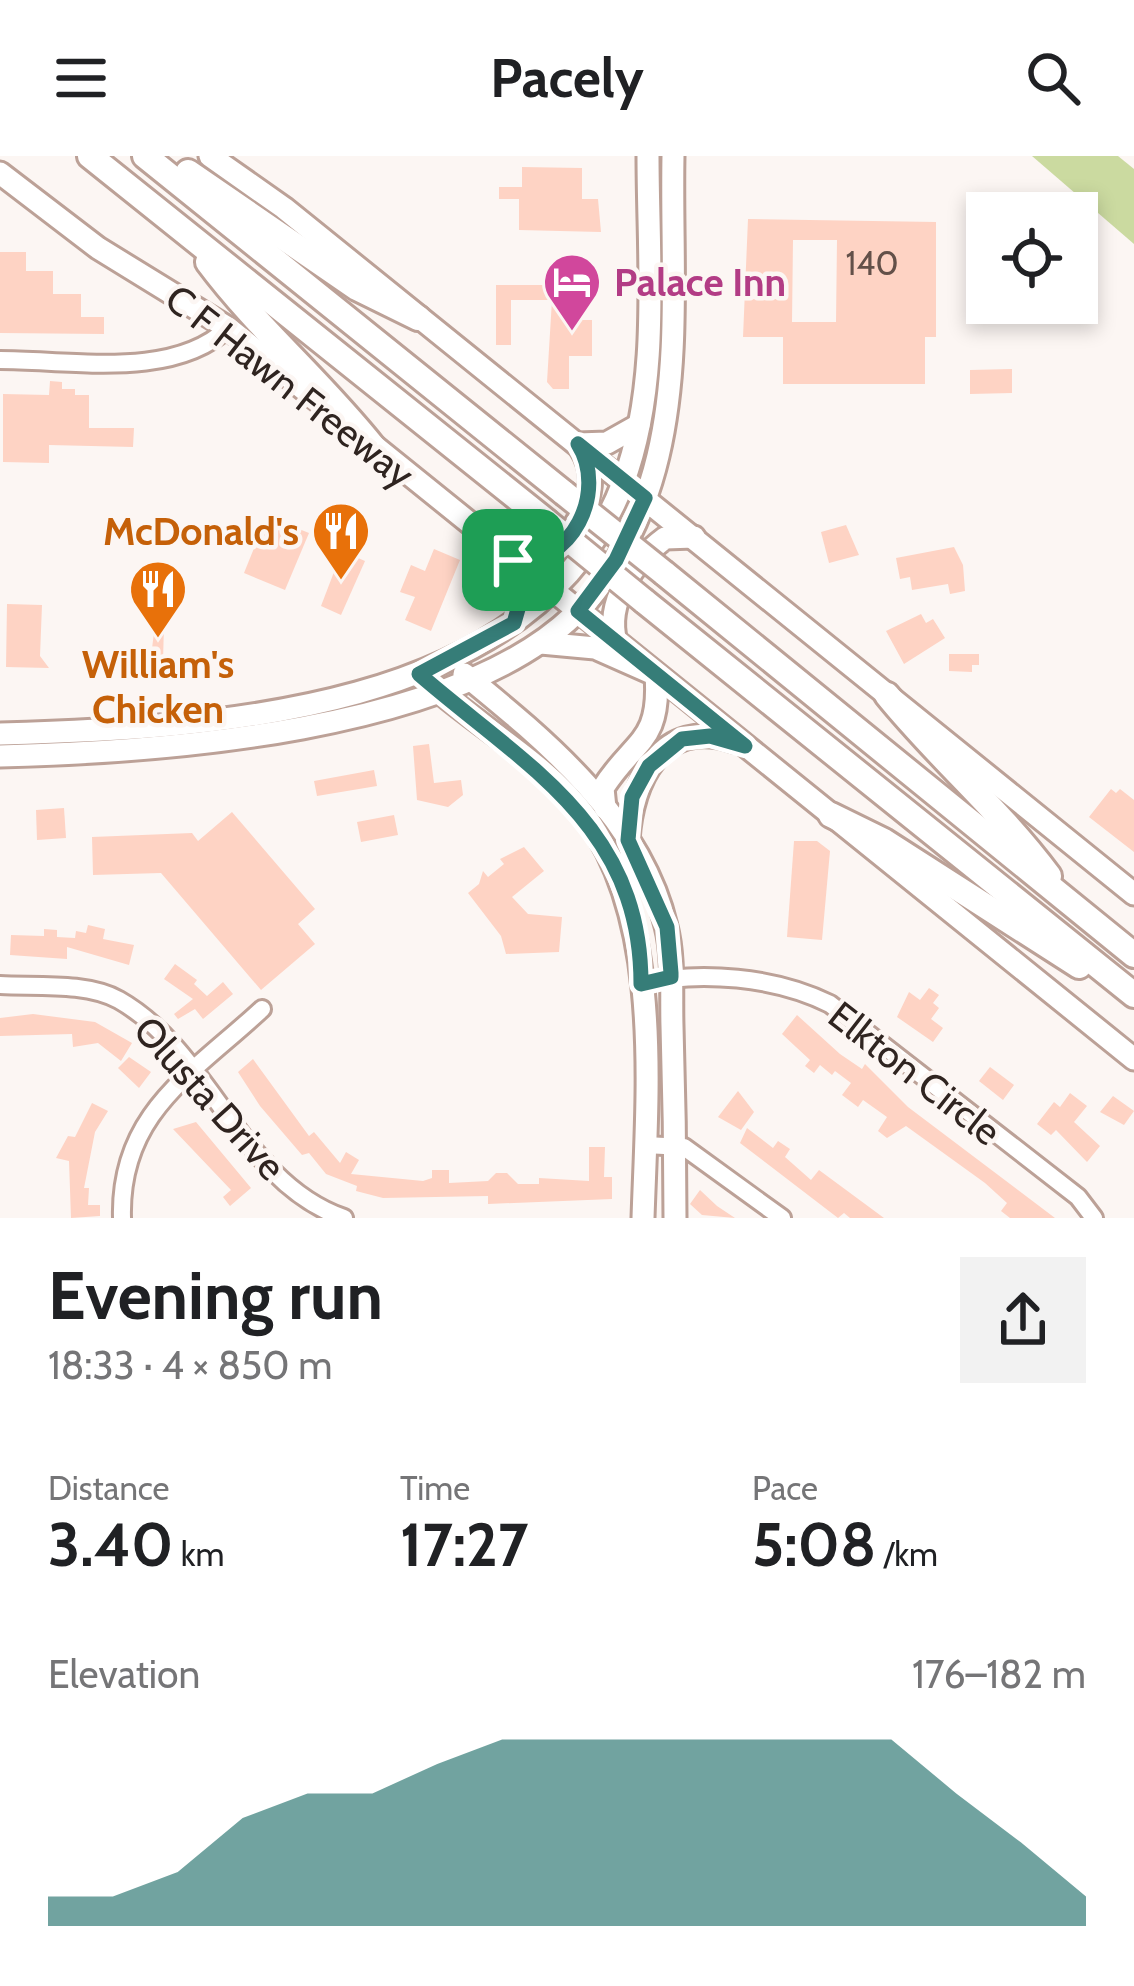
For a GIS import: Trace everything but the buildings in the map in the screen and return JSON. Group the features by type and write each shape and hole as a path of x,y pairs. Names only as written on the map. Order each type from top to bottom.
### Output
{"highway":[{"name":"C F Hawn Freeway","path":"90,156 1134,995"},
{"path":"145,156 1134,956"},
{"path":"158,156 357,288 418,318"},
{"path":"189,236 240,305 331,393 374,448"},
{"path":"886,694 1018,835 1070,904"},
{"path":"831,815 953,883 1068,963 1109,975"}],"main road":[{"path":"210,156 624,480 1134,894"},
{"path":"0,734 211,730 419,674 449,662 514,623 591,542 624,480 639,425 647,321 648,156"},
{"path":"0,757 373,711 471,680 541,643 578,611 616,560 657,460 667,406 672,321 674,156"},
{"name":"C F Hawn Freeway","path":"0,173 98,248 227,328 1134,1059"},
{"path":"648,185 673,185"},
{"path":"647,321 672,321"},
{"path":"578,444 607,442 639,425"},
{"path":"514,623 522,595 513,560 532,562 552,556 575,527 592,482 589,460 578,444"},
{"path":"657,460 668,500 694,537"},
{"path":"616,642 614,602 632,574 665,538 694,537"},
{"path":"541,643 595,648 656,675 658,704 652,732 602,788 605,808 598,818 599,838"},
{"path":"449,662 550,747 605,808 628,840 667,927 675,1218"},
{"path":"419,674 532,764 585,814 632,907 641,984 643,1218"},
{"path":"628,840 636,785 671,745 710,736 745,746"}],"street":[{"path":"0,360 170,358 210,344 227,328"},
{"name":"Elkton Circle","path":"641,984 671,977 770,983 799,989 830,1004 1078,1197 1094,1218"},
{"name":"Olusta Drive","path":"0,985 66,988 117,999 194,1072 271,1170 298,1196 344,1218"},
{"path":"122,1218 123,1172 136,1134 262,1009"},
{"path":"645,1145 675,1144 782,1218"},
{"path":"298,1196 298,1218"}],"green space":[{"path":"1032,156 1118,156 1134,169 1134,244 1098,213 1098,192 1074,192"}],"place":[{"name":"Palace Inn","path":"572,333"},
{"name":"McDonald's","path":"341,582"},
{"name":"William's Chicken","path":"158,640"}],"route":[{"path":"578,444 645,498 616,560 578,611 745,746 710,736 682,739 649,766 632,797 628,840 667,927 671,977 641,984 637,927 626,888 585,814 532,764 419,674 485,643 514,623 522,595 513,560 532,562 552,556 575,527 592,482 589,460 578,444"}]}
